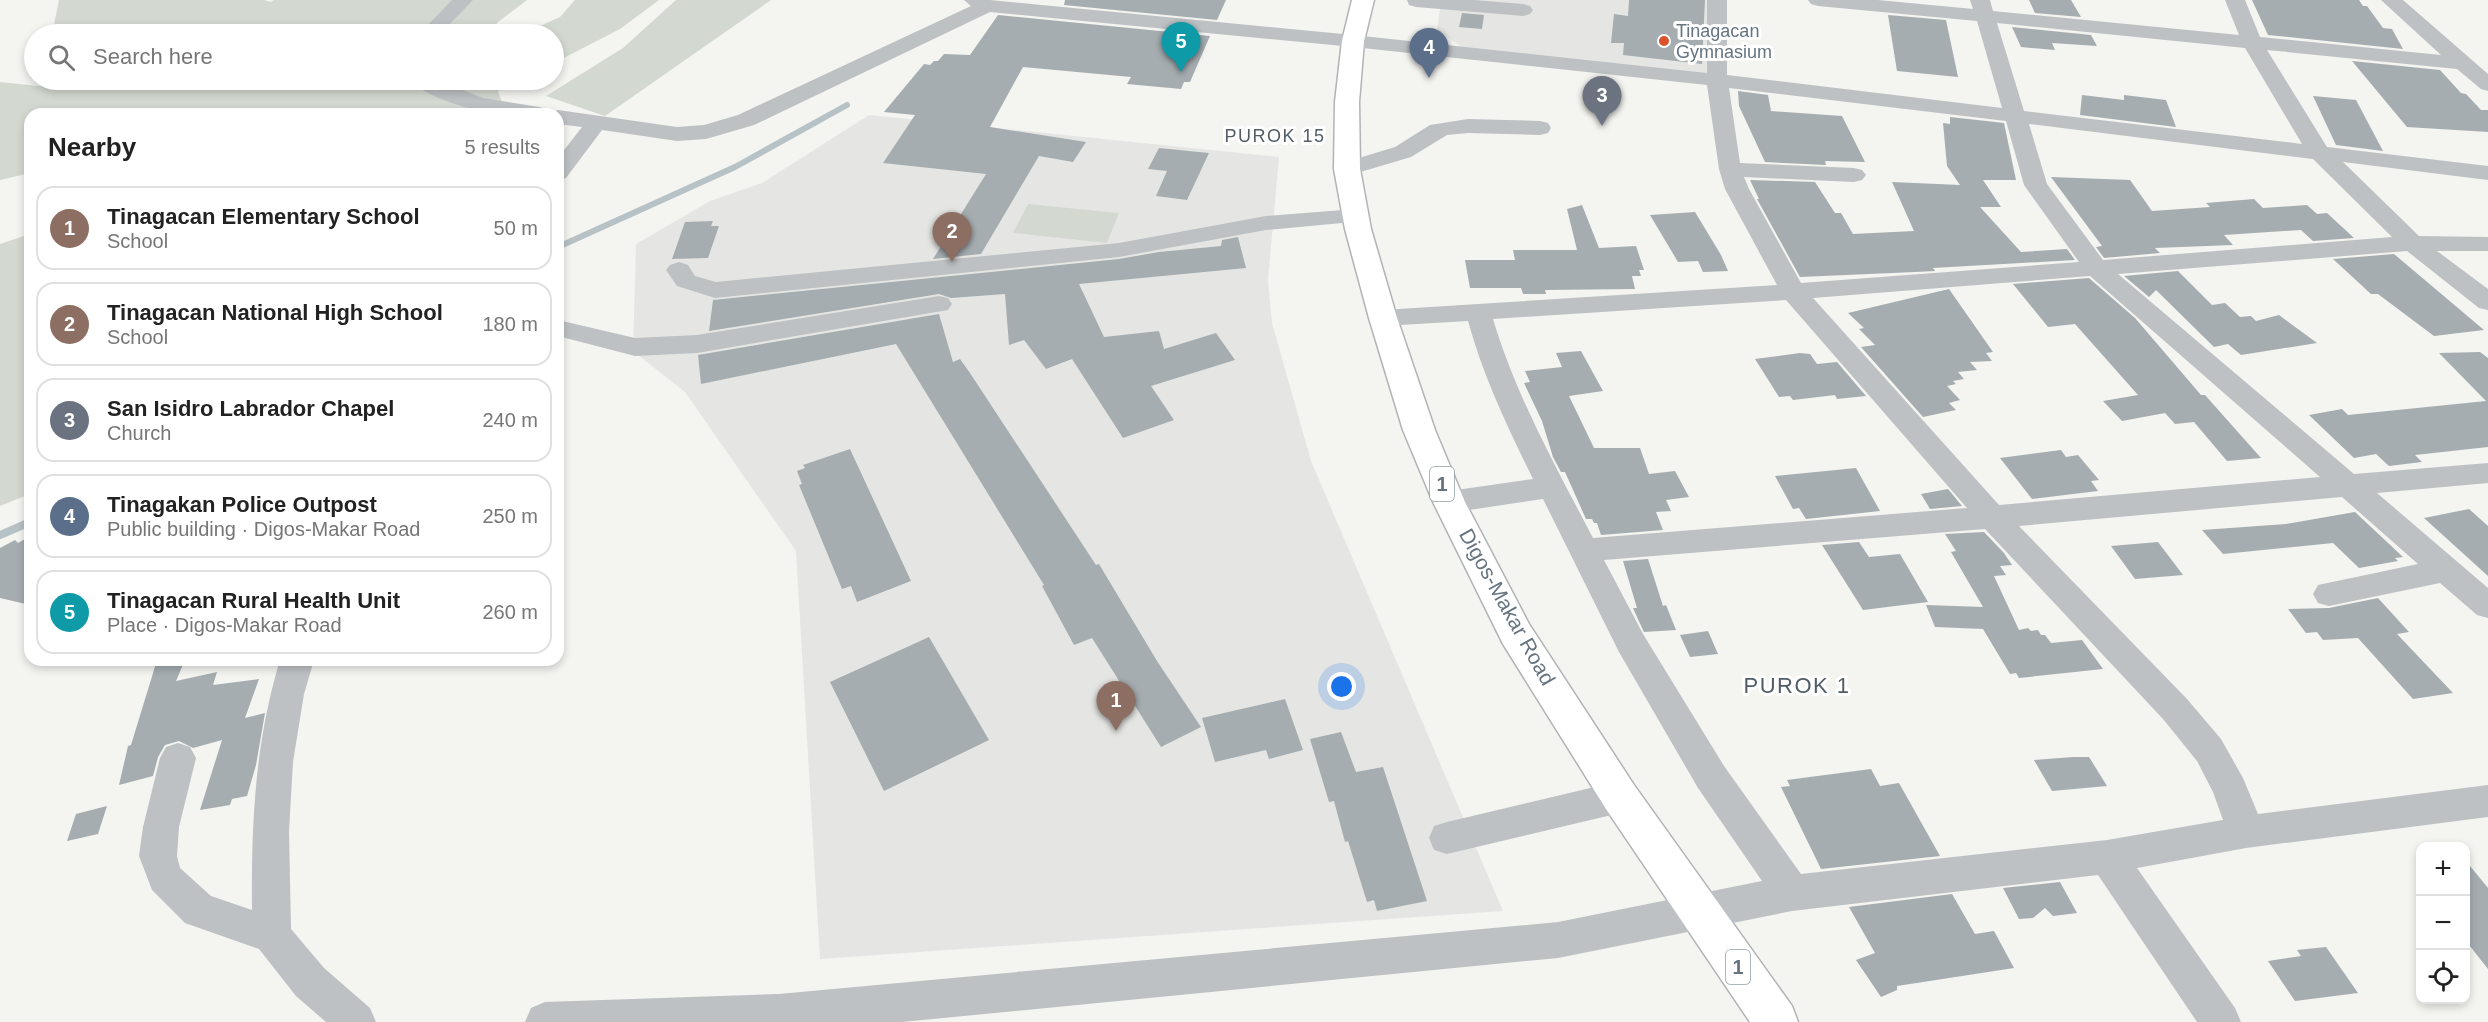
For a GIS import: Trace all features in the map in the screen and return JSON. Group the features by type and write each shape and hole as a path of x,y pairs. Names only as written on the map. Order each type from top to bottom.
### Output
{"highway":[{"name":"Digos-Makar Road","path":"1364,0 1353,41 1347,102 1347,169 1355,216 1383,318 1419,430 1449,502 1516,633 1620,797 1776,1022"}],"street":[{"path":"439,24 464,0"},
{"path":"1717,0 1717,80 1730,169 1737,189 1793,292 1992,517 2140,670 2209,750 2230,789 2246,832"},
{"path":"1818,0 1982,8 2252,43 2461,63"},
{"path":"2235,0 2252,43 2318,151 2412,243 2488,303"},
{"path":"2391,0 2488,85"},
{"path":"1407,47 1416,1 1523,10"},
{"path":"564,118 676,135 706,132 736,123 820,86 980,3 1717,80 2488,173"},
{"path":"1982,8 2036,184 2096,268 2488,606"},
{"path":"440,90 469,102 504,108"},
{"path":"564,165 597,122"},
{"path":"1347,169 1403,152 1438,130 1467,126 1540,128"},
{"path":"1730,169 1854,175"},
{"path":"679,270 686,281 715,290 1119,250 1266,223 1355,216"},
{"path":"1383,318 1793,292 2412,243 2488,244"},
{"path":"895,271 896,312"},
{"path":"564,330 634,347 697,344 939,304"},
{"path":"1478,312 1490,353 1550,487 1630,643 1711,777 1791,893"},
{"path":"1583,550 1992,517 2488,472"},
{"path":"1449,502 1550,487"},
{"path":"2329,594 2445,570"},
{"path":"272,935 270,823 274,757 296,666"},
{"path":"178,758 161,827 158,856 165,879 199,910 272,935 310,982 356,1022"},
{"path":"1447,838 1620,797"},
{"path":"545,1022 779,1014 1558,940 1791,893 2107,857 2246,832 2488,801"},
{"path":"2107,857 2221,1022"}],"shaded area":[{"path":"59,0 264,0 271,2 274,0 527,0 496,24 54,24"},
{"path":"575,0 659,0 620,29 564,58 564,24 544,24 560,17"},
{"path":"676,0 771,0 605,116 546,96 556,90 564,90 564,85 623,48"},
{"path":"1441,0 1709,0 1713,75 1463,48 1437,30"},
{"path":"0,82 24,85 24,90 500,90 498,91 504,108 24,108 24,174 0,180"},
{"path":"869,115 1279,157 1268,280 1272,323 1311,461 1503,911 820,959 796,551 685,392 633,351 636,244 710,201 762,183"},
{"path":"1028,204 1119,213 1107,243 1013,233"},
{"path":"24,236 24,496 0,506 0,244"}],"building":[{"path":"1065,0 1226,0 1217,20 1064,5"},
{"name":"Tinagacan Gymnasium","path":"1629,0 1705,0 1702,64 1623,55 1624,43 1611,43 1614,14 1628,16"},
{"path":"2029,0 2071,0 2081,17 2035,13"},
{"path":"2252,0 2359,0 2363,6 2367,6 2383,28 2392,29 2403,49 2268,35"},
{"path":"1462,13 1484,15 1482,29 1459,27"},
{"path":"998,15 1210,36 1190,82 1184,82 1181,89 1127,84 1131,77 1023,67 990,127 1086,142 1073,162 1039,156 981,254 933,259 986,174 883,163 915,115 884,112 924,64 930,65 938,61 944,54 970,55"},
{"path":"1888,15 1946,20 1958,77 1897,71"},
{"path":"2012,27 2091,35 2097,46 2052,43 2055,50 2021,47"},
{"path":"2352,61 2440,70 2481,110 2488,110 2488,132 2407,127"},
{"path":"1738,91 1768,95 1771,111 1842,116 1865,162 1825,161 1826,165 1765,162 1739,106"},
{"path":"2082,95 2124,100 2124,95 2166,100 2176,127 2080,115"},
{"path":"2313,96 2356,100 2383,151 2336,145"},
{"path":"1950,117 2004,123 2016,180 1983,180 2001,207 1980,207 2021,252 2067,249 2075,260 1933,268 1935,271 1800,277 1757,199 1759,199 1750,180 1815,182 1835,213 1841,213 1853,234 1914,231 1892,182 1960,185 1947,166 1943,123 1950,124"},
{"path":"1159,148 1209,153 1187,200 1156,196 1167,171 1148,169"},
{"path":"2051,177 2130,180 2152,211 2210,207 2206,203 2254,199 2263,208 2307,205 2317,214 2327,213 2354,238 2313,241 2301,230 2224,235 2233,245 2155,248 2160,253 2104,258 2096,247 2102,246"},
{"path":"1582,205 1599,248 1636,246 1644,270 1639,270 1641,276 1632,276 1635,289 1545,290 1546,294 1523,294 1521,288 1470,288 1465,260 1515,260 1513,250 1577,250 1567,209"},
{"path":"1695,212 1728,271 1703,272 1698,261 1678,262 1650,215"},
{"path":"713,221 711,226 719,226 708,258 672,259 685,222"},
{"path":"1238,237 1246,268 1079,284 1104,337 1159,331 1164,349 1216,333 1235,360 1151,386 1174,420 1123,438 1072,359 1046,369 1024,340 1009,345 1005,294 951,298 939,294 709,331 713,300 1119,259 1159,252 1221,246 1222,240"},
{"path":"2394,254 2484,330 2434,336 2378,294 2371,294 2333,259"},
{"path":"2178,271 2212,305 2225,303 2240,317 2251,316 2256,321 2279,315 2317,343 2241,355 2228,344 2214,347 2156,290 2149,297 2124,276"},
{"path":"2089,278 2135,318 2201,395 2205,395 2261,458 2227,461 2194,422 2175,424 2165,413 2122,421 2103,401 2138,395 2075,324 2048,327 2013,284"},
{"path":"1949,289 1993,352 1986,353 1992,361 1970,362 1977,370 1958,372 1964,379 1953,381 1956,384 1947,386 1960,400 1949,403 1956,410 1923,417 1861,347 1875,345 1859,329 1864,328 1848,313"},
{"path":"939,314 953,362 960,359 970,373 1096,565 1099,564 1157,661 1201,727 1161,747 1092,638 1074,645 1042,586 1044,585 896,344 701,384 698,355"},
{"path":"1581,351 1603,391 1569,396 1594,448 1640,448 1649,474 1675,471 1689,497 1666,500 1671,511 1656,512 1663,530 1601,535 1597,523 1594,523 1592,519 1586,519 1565,472 1561,472 1553,457 1542,421 1524,383 1530,382 1525,371 1562,367 1556,353"},
{"path":"2480,352 2488,358 2488,447 2415,455 2422,462 2389,466 2376,454 2354,458 2309,415 2342,409 2348,415 2486,401 2439,353"},
{"path":"1800,353 1810,354 1817,364 1837,362 1866,396 1837,399 1835,395 1793,400 1790,396 1779,397 1755,359"},
{"path":"850,449 911,581 857,602 851,586 842,589 799,485 802,484 797,471 805,468 803,465"},
{"path":"2061,450 2066,457 2078,455 2099,480 2091,481 2098,491 2032,499 2000,458"},
{"path":"1856,468 1880,511 1806,519 1799,508 1793,509 1775,476"},
{"path":"1948,489 1962,506 1930,509 1921,494"},
{"path":"2469,509 2488,526 2488,576 2424,518"},
{"path":"2355,512 2403,557 2395,558 2398,561 2359,568 2333,543 2223,554 2202,530 2286,524"},
{"path":"1984,532 2012,565 2000,566 2006,575 1994,576 2019,630 2028,628 2031,631 2038,630 2051,643 2082,640 2103,669 2019,678 2016,673 2010,674 1983,629 1935,627 1926,605 1983,607 1951,552 1956,551 1945,534"},
{"path":"15,540 18,543 24,540 24,604 0,598 0,548"},
{"path":"1859,542 1869,557 1900,554 1928,602 1863,610 1822,545"},
{"path":"2158,542 2183,575 2135,579 2111,546"},
{"path":"1648,559 1663,606 1666,605 1676,630 1644,632 1633,608 1637,608 1623,561"},
{"path":"2378,598 2409,632 2397,634 2453,693 2413,699 2358,638 2323,640 2317,632 2306,633 2288,609 2329,608"},
{"path":"1708,631 1718,654 1690,657 1680,635"},
{"path":"929,637 989,740 884,791 830,682"},
{"path":"155,666 182,666 176,681 217,672 213,685 259,679 245,718 265,713 256,765 247,796 232,799 230,805 200,810 222,740 193,748 179,741 165,745 158,757 153,776 119,785 128,746 131,745"},
{"path":"1285,699 1303,750 1269,759 1266,750 1215,762 1202,718"},
{"path":"1341,732 1356,772 1383,767 1427,901 1377,911 1374,900 1367,902 1348,841 1345,842 1334,801 1329,802 1310,739"},
{"path":"2089,757 2107,786 2052,791 2034,760"},
{"path":"1871,769 1880,786 1899,783 1940,856 1821,869 1781,787 1790,786 1787,780"},
{"path":"107,806 98,834 67,841 76,814"},
{"path":"2470,866 2488,888 2488,969 2470,946"},
{"path":"2060,882 2077,913 2053,916 2045,908 2033,918 2019,919 2003,888"},
{"path":"1952,894 1975,934 1994,931 2014,968 1897,986 1897,990 1881,997 1856,960 1875,953 1849,907"},
{"path":"2326,947 2358,993 2295,1001 2268,961 2301,956 2297,950"}],"waterway":[{"path":"564,244 735,167 847,105"},
{"path":"0,535 24,525"}],"place":[{"name":"Tinagacan Gymnasium","path":"1664,41"},
{"name":"Tinagacan Rural Health Unit","path":"1181,72"},
{"name":"Tinagakan Police Outpost","path":"1429,78"},
{"name":"San Isidro Labrador Chapel","path":"1602,126"},
{"name":"Tinagacan National High School","path":"952,262"},
{"name":"Tinagacan Elementary School","path":"1116,731"}],"district":[{"name":"PUROK 15","path":"1275,136"},
{"name":"PUROK 1","path":"1797,685"}]}
